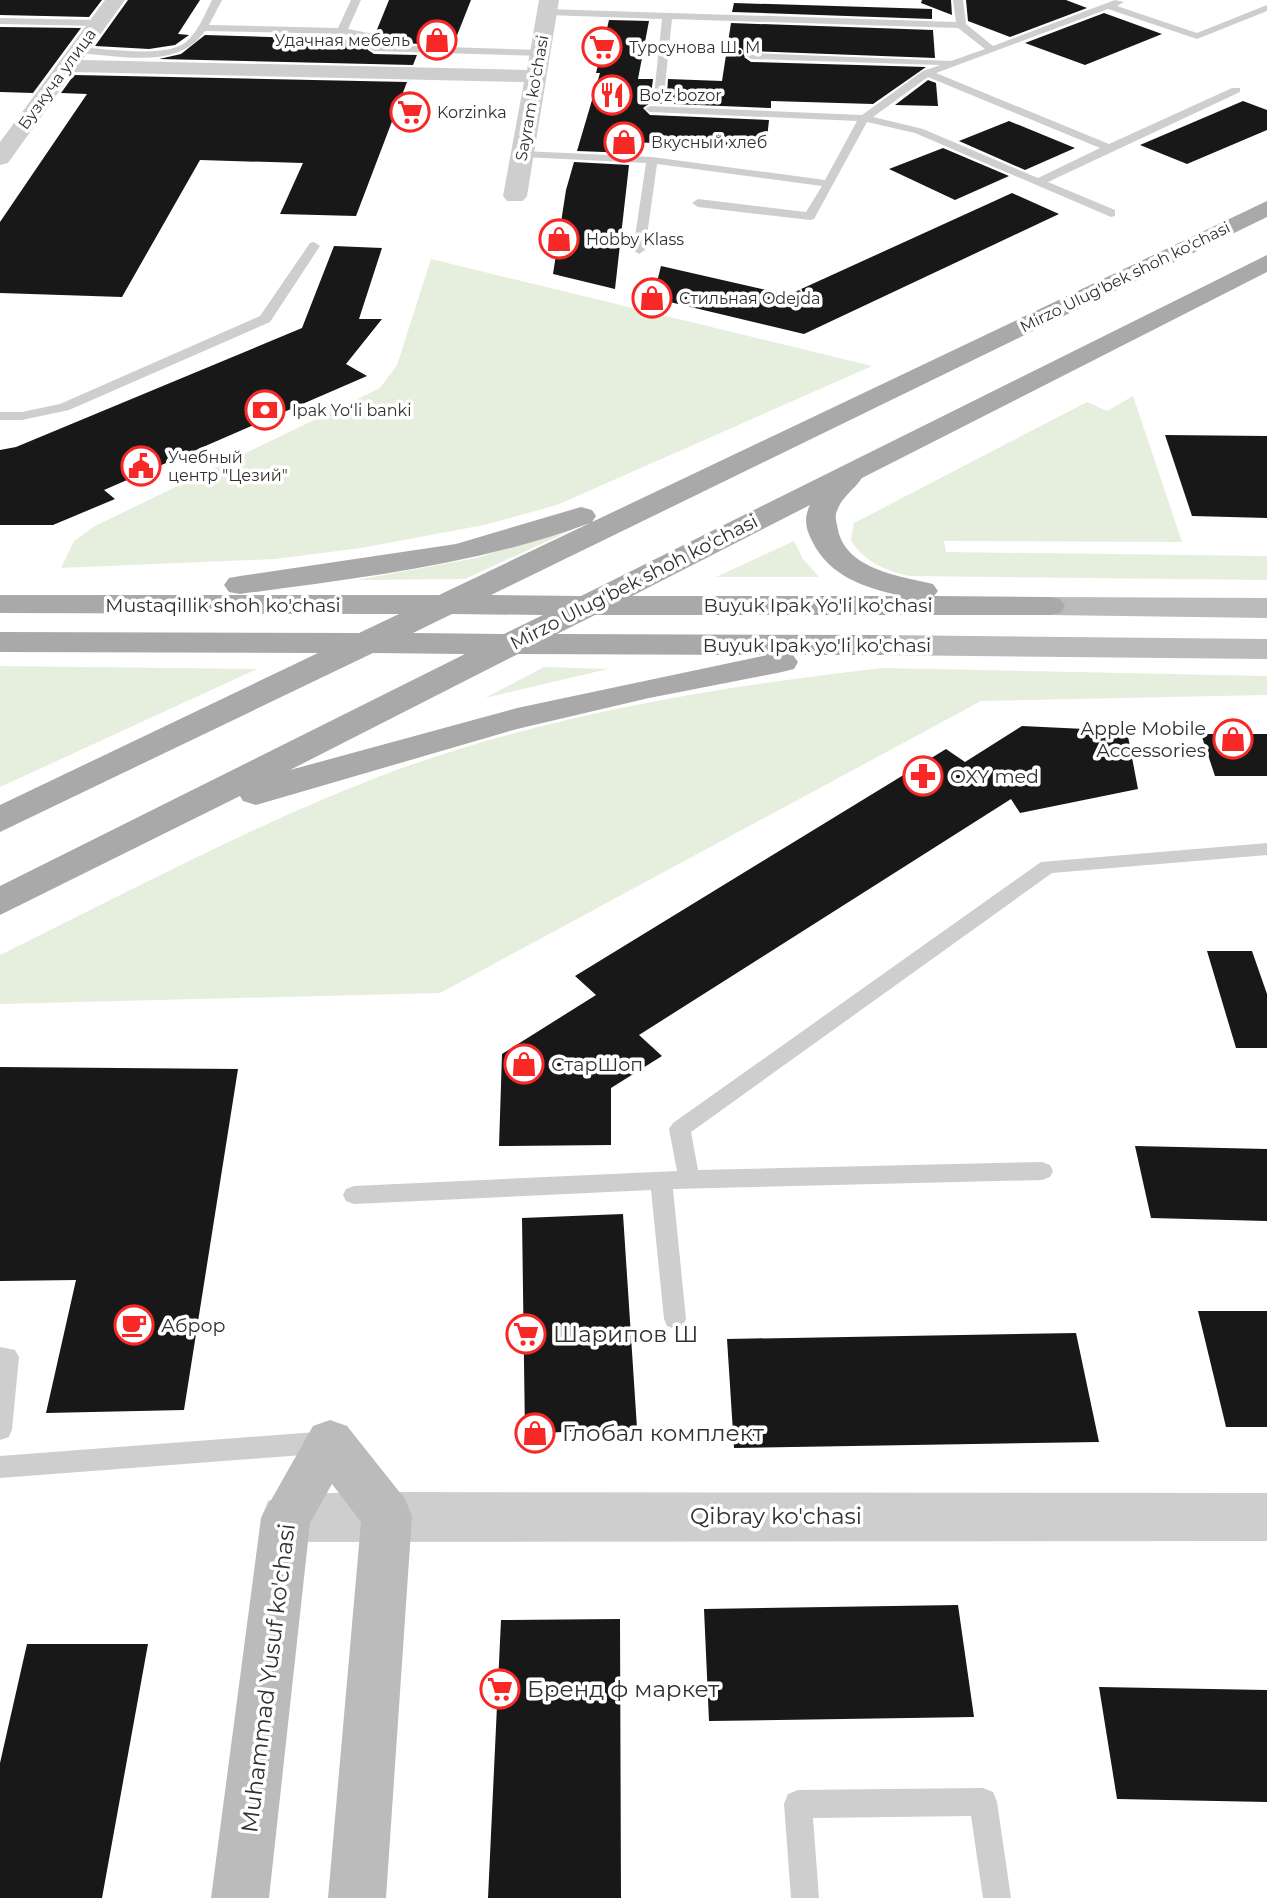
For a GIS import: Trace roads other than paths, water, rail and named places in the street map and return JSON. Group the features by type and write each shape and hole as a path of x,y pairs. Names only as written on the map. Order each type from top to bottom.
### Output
{"main road":[{"name":"Mirzo Ulug'bek shoh ko'chasi","path":"0,820 1267,208"},
{"name":"Mirzo Ulug'bek shoh ko'chasi","path":"0,902 1267,262"},
{"path":"96,605 421,559 543,530 629,496 839,398 1052,312"},
{"path":"856,470 830,494 821,516 826,541 843,562 873,579 899,587 1049,606 1267,608"},
{"name":"Mustaqillik shoh ko'chasi","path":"0,604 446,605"},
{"path":"446,605 587,605"},
{"name":"Buyuk Ipak Yo'li ko'chasi","path":"587,605 1049,606"},
{"name":"Mustaqillik shoh ko'chasi","path":"0,642 367,643"},
{"name":"Buyuk Ipak yo'li ko'chasi","path":"367,643 1267,649"},
{"path":"141,830 393,749 561,706 881,645"},
{"path":"330,1442 387,1516 358,1898"},
{"name":"Muhammad Yusuf ko'chasi","path":"240,1898 286,1518 330,1442"}],"street":[{"name":"Бузкуча улица","path":"0,158 115,0"},
{"name":"Sayram ko'chasi","path":"515,196 548,6"},
{"path":"72,58 536,76"},
{"name":"Qibray ko'chasi","path":"286,1518 1267,1517"}],"lane":[{"path":"72,58 182,49 190,44 202,28 217,0"},
{"path":"342,32 356,0"},
{"path":"958,0 961,25"},
{"path":"698,203 810,216 864,118 927,73 1125,0"},
{"path":"548,6 667,16 961,25 992,50"},
{"path":"1108,6 1197,36 1267,8"},
{"path":"659,95 667,16"},
{"path":"0,21 97,23"},
{"path":"202,28 342,32 375,37 374,48 540,53"},
{"path":"751,56 958,62"},
{"path":"927,73 1109,148"},
{"path":"1038,182 1236,90"},
{"path":"650,109 864,118 919,131 1111,213"},
{"path":"523,155 652,160 829,184"},
{"path":"639,250 652,160"},
{"path":"0,416 22,416 64,407 265,319 314,246"},
{"path":"689,1179 680,1129 1048,867 1267,849"},
{"path":"354,1195 661,1179 1042,1171"},
{"path":"661,1179 675,1319"},
{"path":"0,1357 7,1357 0,1429"},
{"path":"0,1467 330,1442"},
{"path":"805,1898 798,1804 983,1802 997,1898"}],"place":[{"name":"Удачная мебель","path":"437,40"},
{"name":"Турсунова Ш. М","path":"602,47"},
{"name":"Bo'z bozor","path":"612,95"},
{"name":"Korzinka","path":"410,112"},
{"name":"Вкусный хлеб","path":"624,142"},
{"name":"Hobby Klass","path":"559,239"},
{"name":"Стильная Odejda","path":"652,298"},
{"name":"Ipak Yoʻli banki","path":"265,410"},
{"name":"Учебный центр \"Цезий\"","path":"141,466"},
{"name":"Apple Mobile Accessories","path":"1233,739"},
{"name":"OXY med","path":"923,776"},
{"name":"СтарШоп","path":"524,1064"},
{"name":"Аброр","path":"134,1325"},
{"name":"Шарипов Ш","path":"526,1334"},
{"name":"Глобал комплект","path":"535,1433"},
{"name":"Бренд ф маркет","path":"500,1689"}]}
